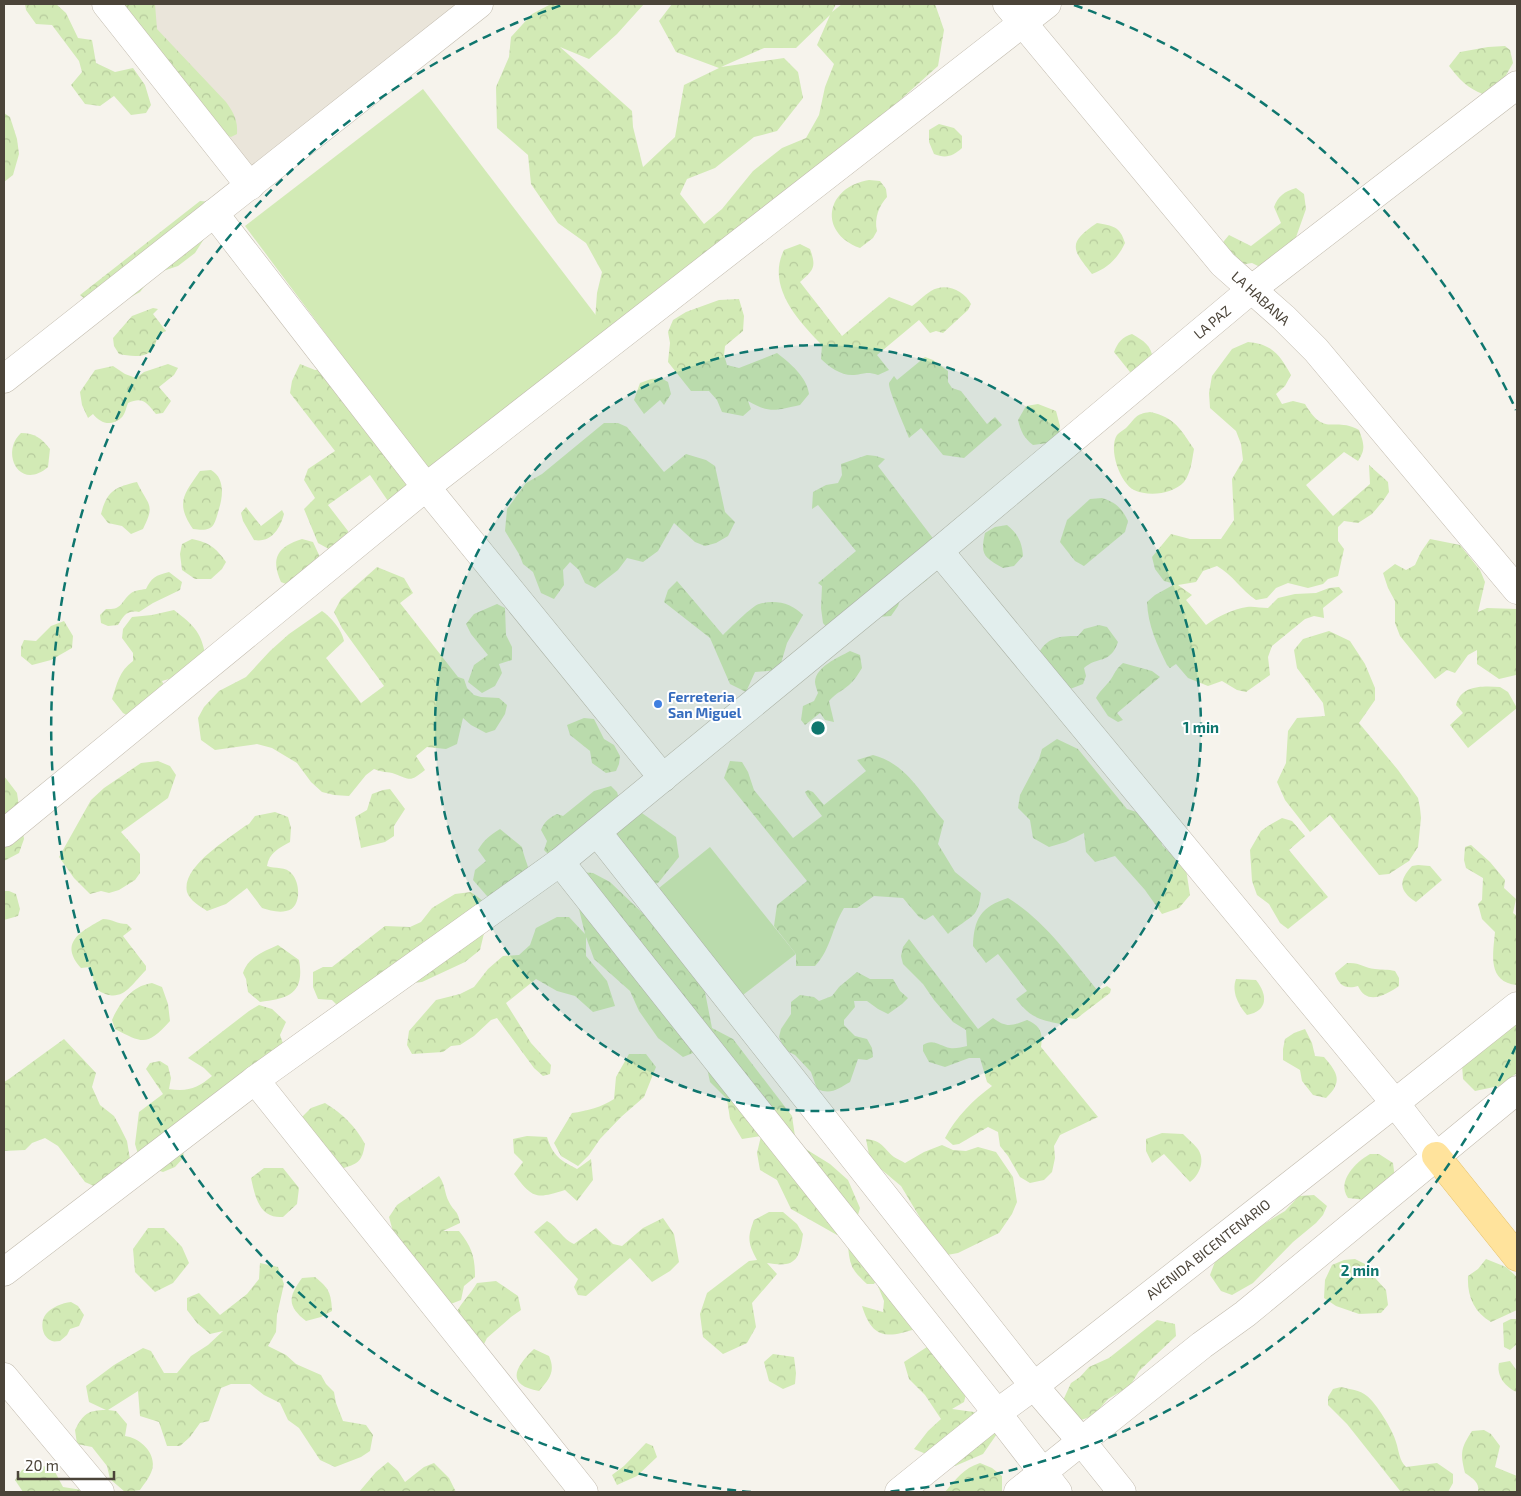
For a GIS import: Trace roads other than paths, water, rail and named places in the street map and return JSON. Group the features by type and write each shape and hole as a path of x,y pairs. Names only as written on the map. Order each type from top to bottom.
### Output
{"main road":[{"path":"1436,1156 1517,1257"}],"street":[{"path":"106,4 250,186"},
{"path":"4,379 479,4"},
{"path":"4,833 426,487 1015,14 1047,4"},
{"name":"LA HABANA","path":"1015,14 1223,264 1284,318 1316,350 1517,590"},
{"name":"LA PAZ","path":"4,1272 255,1080 560,862 939,551 1252,289 1517,85"},
{"path":"214,213 426,487 663,778"},
{"path":"939,551 1395,1103 1436,1156"},
{"path":"597,832 1034,1386 1122,1492"},
{"path":"560,862 1051,1482"},
{"name":"AVENIDA BICENTENARIO","path":"899,1492 997,1413 1034,1386 1517,1006"},
{"path":"255,1080 584,1492"},
{"path":"1018,1492 1051,1482 1082,1442 1202,1345 1246,1314 1517,1090"},
{"path":"4,1377 100,1492"}],"place":[{"name":"Ferreteria San Miguel","path":"658,704"}]}
